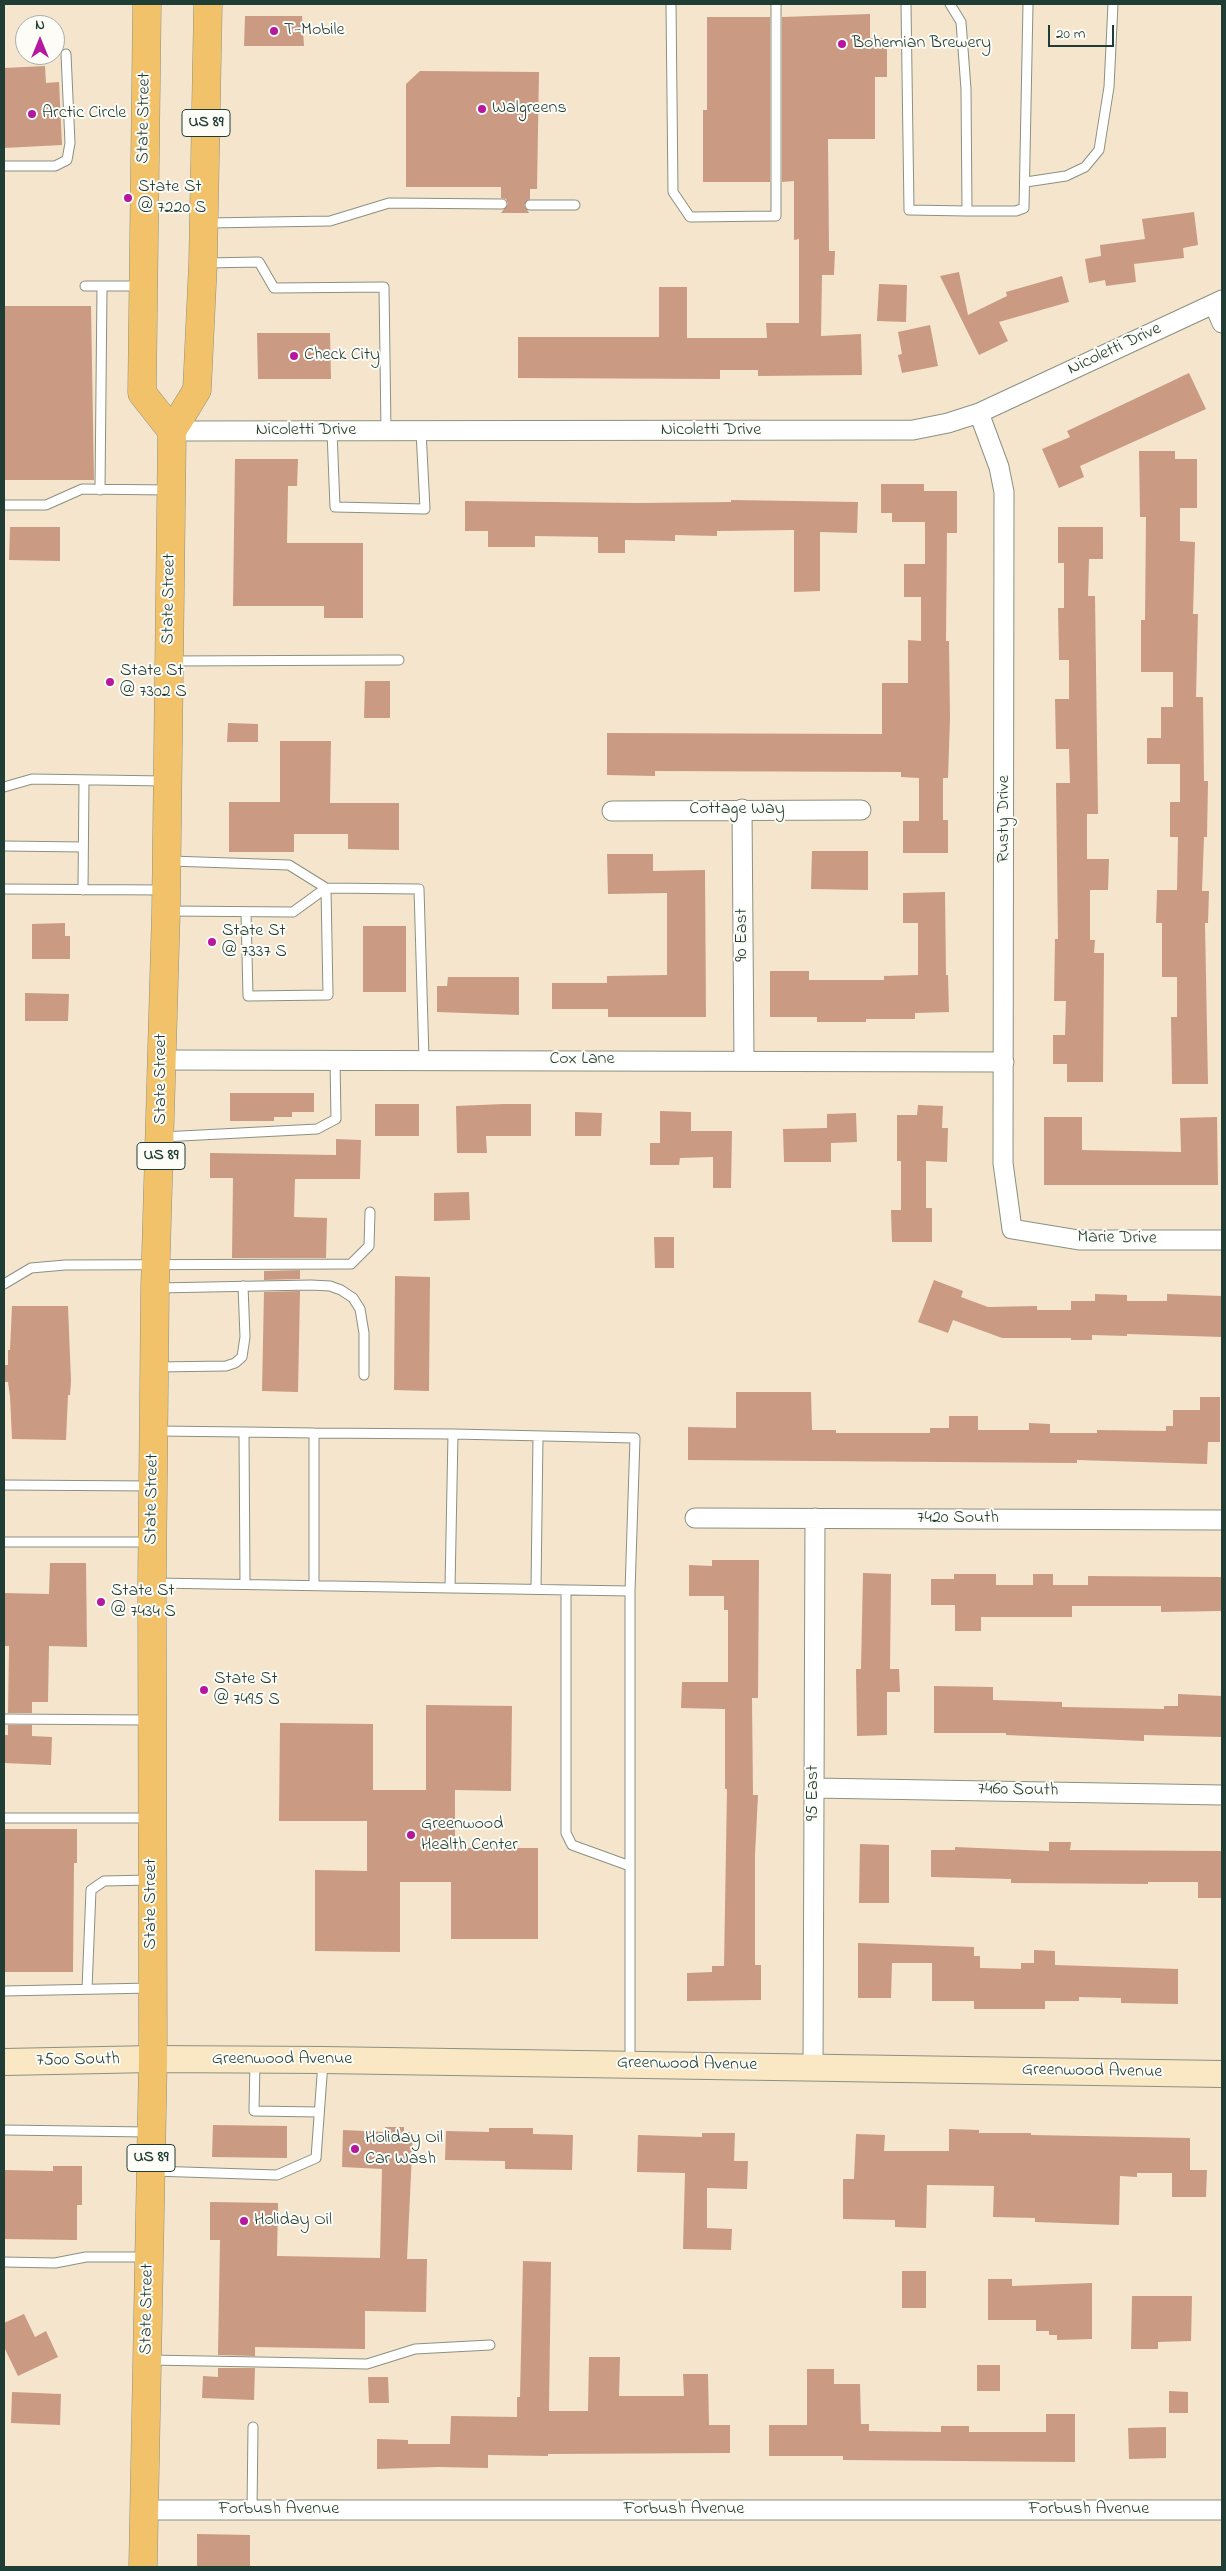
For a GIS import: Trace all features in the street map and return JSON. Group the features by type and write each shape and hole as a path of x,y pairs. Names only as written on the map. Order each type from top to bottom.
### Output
{"main road":[{"name":"State Street","path":"143,2567 153,2059 153,1486 156,1276 167,861 172,431 142,394 147,4"},
{"name":"US 89","path":"172,431 197,390 203,262 208,4"}],"street":[{"name":"Nicoletti Drive","path":"172,431 913,430 948,424 979,413 1218,302"},
{"path":"1218,302 1222,323"},
{"name":"Rusty Drive","path":"979,413 999,467 1004,492 1003,1163 1012,1229"},
{"name":"90 East","path":"742,809 744,1061"},
{"name":"Cottage Way","path":"612,811 862,810"},
{"name":"Cox Lane","path":"161,1060 424,1059 1004,1062"},
{"name":"Marie Drive","path":"1012,1229 1078,1240 1222,1240"},
{"name":"7420 South","path":"695,1518 1222,1520"},
{"name":"95 East","path":"812,2067 814,1518"},
{"name":"7460 South","path":"814,1788 1222,1795"},
{"name":"Greenwood Avenue","path":"153,2059 630,2064 1222,2074"},
{"name":"7500 South","path":"4,2062 153,2059"},
{"name":"Forbush Avenue","path":"145,2510 1222,2510"}],"lane":[{"path":"671,4 673,192 690,217 776,216 776,4"},
{"path":"906,4 909,210 967,211 1016,211 1024,208 1028,4"},
{"path":"950,4 961,22 966,89 967,211"},
{"path":"1026,182 1066,176 1085,167 1099,150 1109,87 1113,4"},
{"path":"4,166 55,166 67,160 70,143 66,54"},
{"path":"204,223 330,221 389,203 502,204"},
{"path":"530,205 575,205"},
{"path":"203,262 259,262 274,288 384,287 386,431"},
{"path":"85,286 143,286"},
{"path":"100,490 102,286"},
{"path":"332,431 335,507 425,509 421,430"},
{"path":"4,505 46,505 82,489 171,490"},
{"path":"169,661 398,660"},
{"path":"4,787 32,779 168,781"},
{"path":"83,890 84,780"},
{"path":"4,846 83,847"},
{"path":"167,861 289,865 326,888 419,889 424,1059"},
{"path":"4,889 83,890 246,913 293,912 326,888"},
{"path":"246,913 248,996 328,995 326,888"},
{"path":"161,1137 317,1128 336,1119 335,1060"},
{"path":"156,1276 351,1264 369,1246 370,1212"},
{"path":"4,1284 31,1268 65,1265 243,1286 330,1286 353,1298 360,1309 363,1321 364,1375"},
{"path":"155,1367 226,1366 235,1363 242,1357 245,1337 243,1286"},
{"path":"154,1431 634,1438 630,1591 630,2064"},
{"path":"244,1432 245,1584"},
{"path":"314,1433 314,1585"},
{"path":"450,1588 453,1434"},
{"path":"536,1589 538,1436"},
{"path":"4,1485 153,1486"},
{"path":"4,1542 153,1542"},
{"path":"152,1582 630,1591"},
{"path":"566,1590 566,1833 572,1846 630,1866"},
{"path":"4,1719 152,1720"},
{"path":"4,1818 152,1818"},
{"path":"87,1989 91,1890 104,1882 152,1880"},
{"path":"4,1991 152,1988"},
{"path":"255,2060 254,2111 319,2112"},
{"path":"151,2171 277,2175 316,2158 323,2060"},
{"path":"4,2130 152,2132"},
{"path":"4,2262 55,2263 86,2257 149,2257"},
{"path":"148,2360 367,2364 415,2349 490,2345"},
{"path":"252,2510 253,2427"}],"building":[{"path":"870,14 870,38 887,38 887,77 875,77 875,139 828,139 829,251 835,251 834,275 822,275 821,336 861,334 862,375 758,376 758,370 720,370 720,379 518,378 518,337 659,337 659,287 687,287 687,338 767,338 766,323 799,323 799,239 794,240 794,181 782,182 782,17"},
{"name":"T-Mobile","path":"245,16 302,16 304,46 244,46"},
{"path":"707,17 770,17 770,182 703,182 703,110 707,110"},
{"name":"Arctic Circle","path":"45,66 46,83 59,82 62,145 4,148 4,68"},
{"name":"Walgreens","path":"420,71 539,72 537,189 530,189 530,199 524,205 529,213 501,213 508,204 506,199 501,198 501,187 406,187 406,84"},
{"path":"1194,212 1198,245 1183,248 1184,258 1134,264 1136,282 1106,286 1105,280 1089,283 1085,259 1101,256 1100,245 1145,239 1142,219"},
{"path":"959,272 968,315 1007,296 1006,292 1062,276 1069,302 999,322 1008,341 979,355 940,276"},
{"path":"879,284 907,285 906,322 877,321"},
{"path":"4,306 91,306 94,480 4,480"},
{"path":"930,325 938,366 902,373 898,355 902,354 898,332"},
{"name":"Check City","path":"257,333 330,333 331,379 258,379"},
{"path":"1189,373 1206,409 1080,466 1084,477 1059,488 1042,449 1070,437 1067,431"},
{"path":"1139,451 1175,451 1175,459 1197,459 1197,508 1180,508 1180,541 1195,542 1193,614 1198,614 1196,697 1203,697 1204,781 1208,781 1207,837 1204,837 1202,891 1209,891 1208,923 1205,923 1208,1084 1172,1084 1171,1017 1177,1017 1177,977 1162,977 1162,923 1156,923 1157,890 1177,890 1178,837 1170,837 1170,802 1180,802 1180,764 1147,764 1147,738 1161,738 1161,707 1173,707 1173,672 1141,672 1141,620 1145,620 1146,517 1140,517"},
{"path":"235,459 298,459 297,486 288,486 287,543 363,543 363,618 324,618 324,606 233,606"},
{"path":"881,484 924,484 924,491 957,491 957,533 947,533 946,641 949,641 950,719 948,778 943,778 943,820 948,820 948,853 903,853 903,821 919,821 919,778 901,777 901,772 655,771 655,776 607,775 607,733 882,734 882,683 908,683 908,640 921,641 921,597 904,597 904,564 925,564 925,522 892,522 892,513 881,513"},
{"path":"731,500 858,502 857,533 820,532 820,591 794,592 794,530 717,531 717,536 675,535 675,541 625,540 625,553 598,553 598,537 535,536 535,547 488,547 488,531 465,531 465,501 638,503 731,502"},
{"path":"10,527 60,527 60,561 9,560"},
{"path":"1058,527 1103,527 1103,559 1089,559 1088,596 1095,596 1098,814 1087,814 1087,859 1109,859 1108,890 1090,890 1090,940 1095,940 1094,953 1104,953 1103,1082 1067,1082 1067,1064 1053,1064 1053,1035 1065,1035 1066,1001 1054,1001 1055,939 1058,939 1056,783 1070,783 1069,749 1056,749 1055,699 1069,699 1069,660 1059,660 1058,608 1064,608 1064,563 1058,563"},
{"path":"365,681 390,681 390,718 364,718"},
{"path":"228,723 258,724 258,742 227,742"},
{"path":"280,741 331,741 330,803 399,803 399,850 348,849 348,834 294,834 294,852 229,852 229,802 280,802"},
{"path":"812,851 868,851 868,890 811,889"},
{"path":"607,854 653,854 653,871 705,870 706,1017 608,1017 608,1009 552,1009 552,983 607,983 607,976 667,975 667,893 608,894"},
{"path":"945,892 946,975 948,975 949,1012 915,1013 915,1019 866,1019 866,1022 817,1022 817,1017 770,1017 770,971 809,971 809,980 884,980 884,976 918,975 918,923 903,923 903,893"},
{"path":"65,923 65,936 70,936 70,959 32,959 32,924"},
{"path":"363,926 406,926 406,992 363,992"},
{"path":"448,977 519,977 519,1015 437,1012 437,986 447,986"},
{"path":"25,993 69,994 68,1021 25,1021"},
{"path":"230,1093 314,1093 314,1112 292,1112 292,1117 274,1117 274,1121 230,1121"},
{"path":"375,1104 419,1104 419,1136 375,1136"},
{"path":"531,1104 531,1136 486,1136 487,1153 457,1153 456,1106"},
{"path":"918,1105 943,1106 942,1128 948,1128 947,1162 926,1161 926,1208 932,1208 932,1242 892,1242 891,1210 901,1210 901,1161 897,1161 897,1115 917,1115"},
{"path":"660,1111 691,1112 691,1131 732,1131 731,1188 713,1188 713,1157 680,1158 679,1165 650,1165 650,1143 660,1143"},
{"path":"575,1112 602,1113 601,1136 575,1136"},
{"path":"856,1113 857,1142 831,1143 831,1162 784,1162 783,1129 827,1128 827,1114"},
{"path":"1044,1117 1082,1117 1082,1150 1181,1152 1180,1118 1217,1117 1218,1185 1044,1185"},
{"path":"336,1139 361,1140 360,1179 295,1179 294,1217 327,1218 326,1258 232,1258 233,1178 210,1178 210,1153 336,1155"},
{"path":"469,1192 470,1220 434,1221 434,1193"},
{"path":"654,1237 674,1237 674,1268 655,1268"},
{"path":"300,1270 300,1279 264,1280 264,1271"},
{"path":"395,1276 430,1277 429,1391 394,1390"},
{"path":"934,1280 963,1291 961,1297 988,1307 1037,1306 1037,1310 1071,1310 1071,1301 1095,1301 1095,1294 1127,1295 1127,1301 1167,1301 1167,1294 1222,1296 1222,1337 1127,1334 1127,1336 1092,1335 1092,1340 1071,1340 1071,1338 1002,1338 953,1320 948,1333 918,1322"},
{"path":"300,1291 298,1392 262,1391 264,1292"},
{"path":"12,1306 68,1306 71,1381 70,1395 68,1395 66,1440 12,1439 10,1396 8,1382 5,1382 5,1365 8,1365 8,1350 10,1350"},
{"path":"736,1392 811,1392 812,1430 836,1430 836,1433 930,1433 930,1428 949,1428 949,1416 978,1416 978,1430 1029,1430 1029,1423 1050,1424 1050,1433 1097,1433 1097,1430 1166,1431 1166,1426 1173,1426 1173,1410 1200,1410 1200,1397 1220,1397 1220,1442 1208,1442 1207,1464 1077,1460 1077,1463 688,1460 688,1427 736,1428"},
{"path":"712,1560 759,1560 758,1698 752,1698 753,1795 758,1795 755,1855 755,1965 761,1965 761,2000 687,2001 687,1973 712,1972 712,1966 724,1966 727,1789 725,1789 725,1709 681,1708 682,1682 728,1682 728,1610 724,1610 724,1596 689,1596 689,1565 712,1566"},
{"path":"50,1563 86,1563 87,1647 49,1646 48,1702 32,1702 32,1713 8,1713 9,1646 4,1646 4,1593 49,1594"},
{"path":"863,1573 891,1574 890,1669 899,1669 900,1692 887,1692 887,1735 857,1736 856,1669 861,1669"},
{"path":"954,1574 996,1574 996,1585 1033,1585 1033,1574 1053,1574 1053,1585 1088,1585 1088,1576 1222,1577 1222,1611 1161,1612 1161,1606 1072,1606 1072,1617 981,1617 981,1631 955,1631 955,1605 931,1605 931,1579 954,1579"},
{"path":"934,1686 993,1687 993,1700 1062,1702 1062,1707 1164,1709 1164,1706 1178,1706 1178,1694 1222,1696 1222,1737 1144,1735 1144,1741 1006,1735 1006,1733 934,1733"},
{"name":"Greenwood Health Center","path":"426,1705 512,1706 511,1791 455,1790 455,1848 538,1848 538,1939 451,1939 451,1882 400,1882 400,1952 315,1951 315,1870 367,1871 367,1821 279,1821 280,1723 373,1724 373,1790 426,1790"},
{"path":"8,1725 32,1725 32,1736 52,1737 51,1765 4,1763 4,1735 8,1735"},
{"path":"4,1829 77,1829 77,1863 74,1863 73,1972 4,1972"},
{"path":"1049,1842 1071,1842 1070,1850 1222,1851 1222,1898 1198,1898 1198,1882 1148,1882 1148,1884 1011,1883 1011,1879 931,1877 931,1850 955,1850 955,1847 1049,1851"},
{"path":"860,1844 889,1845 889,1903 859,1903"},
{"path":"858,1943 974,1947 974,1956 980,1956 980,1968 1021,1969 1021,1963 1034,1963 1034,1950 1055,1951 1055,1965 1178,1969 1178,2004 1121,2003 1121,1998 1079,1997 1079,2001 1045,2001 1045,2009 974,2009 974,2001 932,2001 932,1963 892,1963 891,1998 858,1998"},
{"name":"Holiday Oil","path":"213,2125 287,2126 287,2158 212,2157"},
{"path":"385,2127 404,2127 404,2132 413,2132 407,2259 427,2259 426,2312 365,2311 365,2349 255,2347 255,2356 218,2355 220,2240 210,2240 210,2202 278,2203 277,2256 380,2258 382,2169 342,2167 343,2130 385,2132"},
{"path":"489,2128 533,2128 533,2134 573,2135 572,2170 505,2169 505,2161 445,2160 446,2131 489,2132"},
{"path":"949,2129 979,2130 979,2133 1031,2133 1031,2135 1190,2138 1190,2170 1207,2170 1206,2197 1172,2197 1172,2173 1137,2173 1137,2177 1120,2176 1119,2225 1035,2222 1035,2218 993,2217 994,2186 927,2185 926,2228 895,2227 895,2220 843,2219 843,2179 854,2179 856,2134 885,2135 884,2151 949,2151"},
{"path":"702,2133 735,2133 734,2161 748,2161 747,2189 707,2188 707,2228 732,2229 731,2250 683,2249 685,2173 637,2172 638,2135 702,2137"},
{"path":"53,2166 82,2166 82,2205 77,2205 77,2240 5,2239 5,2170 53,2171"},
{"path":"523,2261 551,2262 549,2411 588,2411 589,2357 620,2357 619,2396 684,2396 683,2374 708,2374 709,2425 730,2425 730,2453 488,2455 488,2468 377,2469 377,2439 408,2440 408,2444 450,2444 451,2416 517,2417 517,2397 520,2397"},
{"path":"902,2271 926,2271 926,2308 902,2308"},
{"path":"988,2279 1012,2279 1012,2286 1092,2283 1092,2339 1057,2340 1057,2335 1049,2335 1049,2331 1036,2331 1036,2320 988,2320"},
{"path":"1132,2296 1192,2296 1191,2341 1158,2342 1158,2349 1131,2349"},
{"path":"24,2314 35,2337 46,2331 58,2357 18,2376 4,2347 4,2323"},
{"path":"977,2365 1000,2365 1000,2391 977,2391"},
{"path":"218,2368 255,2368 254,2400 202,2398 203,2376 218,2377"},
{"path":"807,2369 834,2369 834,2384 860,2384 861,2424 869,2424 869,2431 941,2432 941,2426 969,2426 969,2432 1046,2432 1046,2414 1075,2414 1075,2462 843,2460 843,2456 769,2456 769,2425 807,2425"},
{"path":"368,2377 388,2377 389,2403 369,2403"},
{"path":"1169,2391 1188,2392 1188,2413 1169,2413"},
{"path":"12,2392 61,2394 60,2425 11,2423"},
{"path":"1166,2427 1166,2458 1129,2459 1128,2428"},
{"path":"197,2534 250,2535 250,2567 197,2567"}],"place":[{"name":"T-Mobile","path":"274,31"},
{"name":"Bohemian Brewery","path":"842,44"},
{"name":"Walgreens","path":"482,109"},
{"name":"Arctic Circle","path":"32,114"},
{"name":"State St @ 7220 S","path":"128,198"},
{"name":"Check City","path":"294,356"},
{"name":"State St @ 7302 S","path":"110,682"},
{"name":"State St @ 7337 S","path":"212,942"},
{"name":"State St @ 7434 S","path":"101,1602"},
{"name":"State St @ 7495 S","path":"204,1690"},
{"name":"Greenwood Health Center","path":"411,1835"},
{"name":"Holiday Oil Car Wash","path":"355,2149"},
{"name":"Holiday Oil","path":"244,2221"}]}
